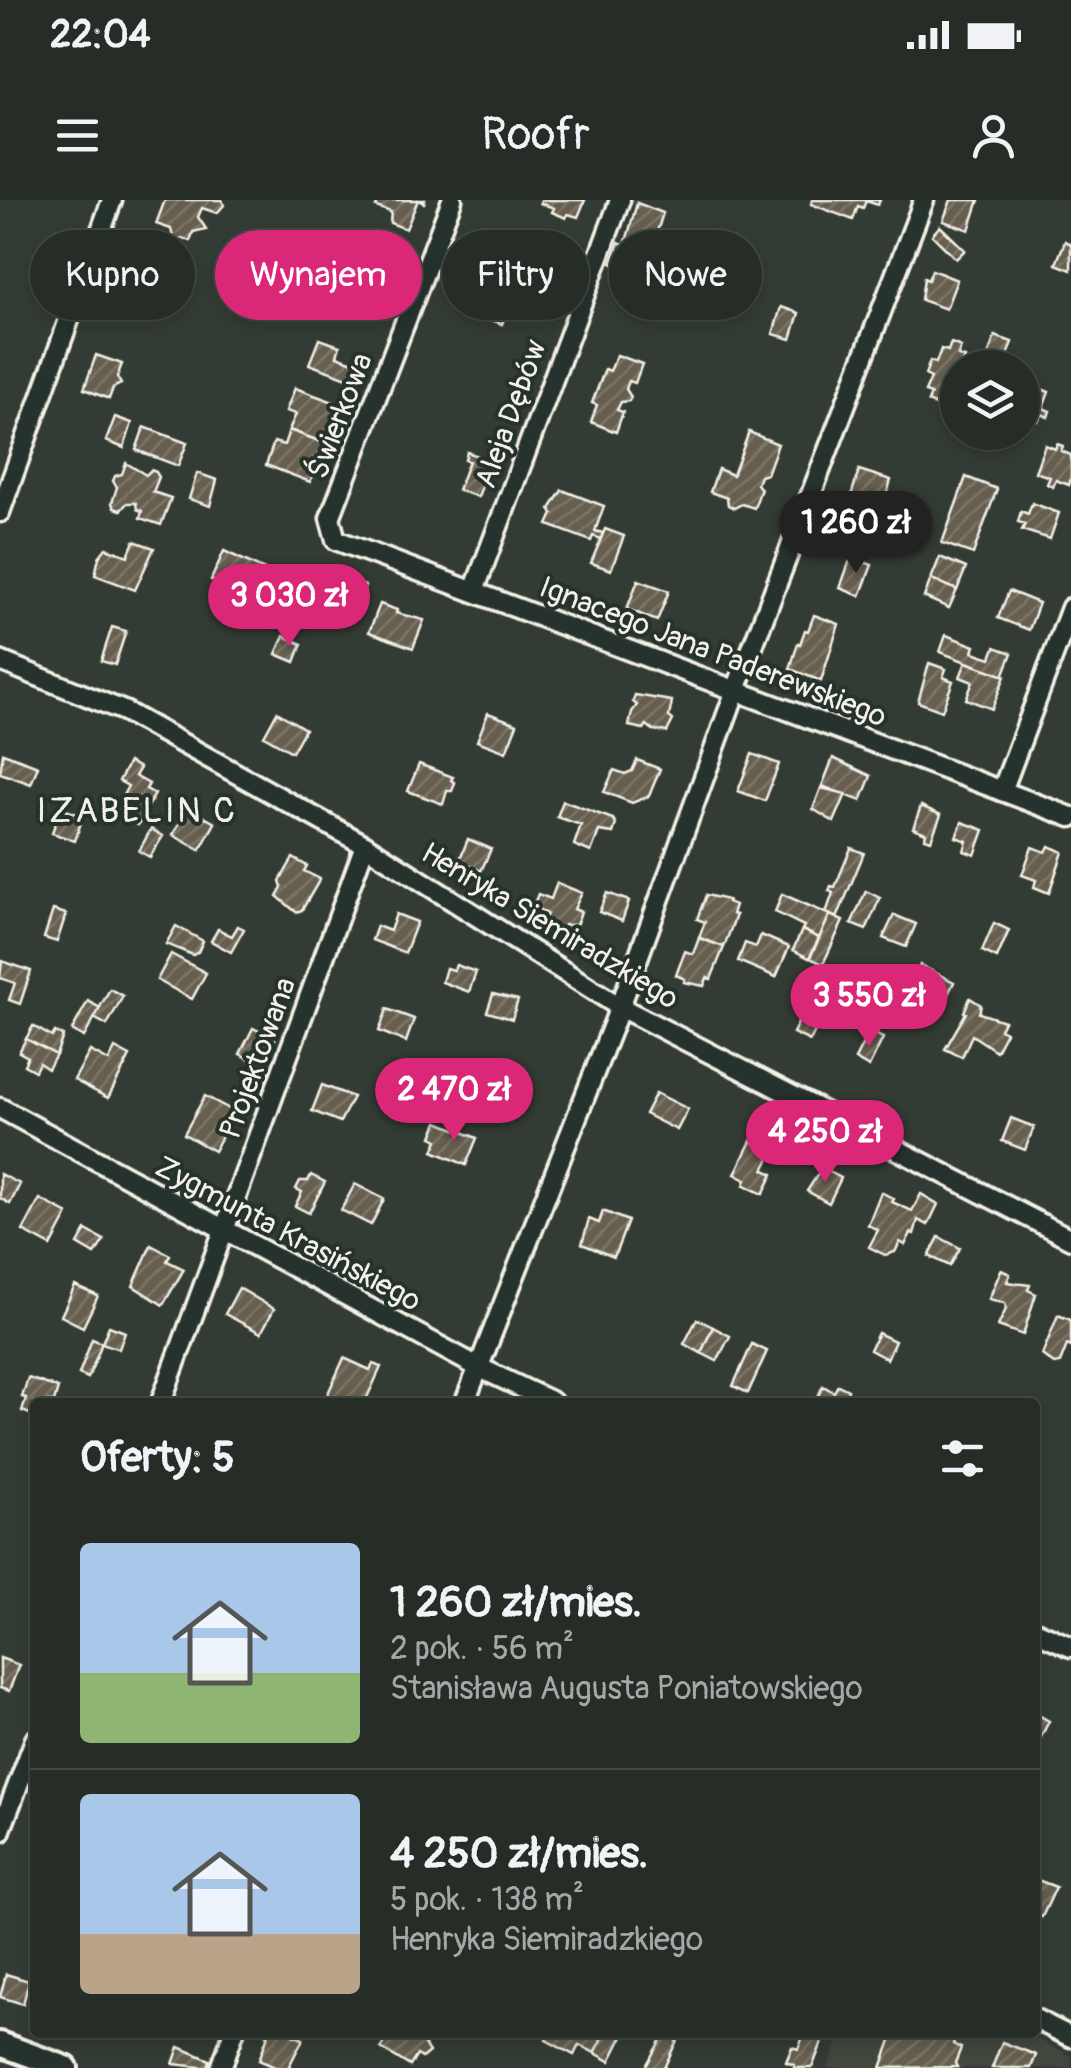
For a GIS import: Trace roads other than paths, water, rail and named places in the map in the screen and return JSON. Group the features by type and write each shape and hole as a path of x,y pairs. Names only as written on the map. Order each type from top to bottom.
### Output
{"street":[{"path":"0,512 112,200"},
{"name":"Świerkowa","path":"336,540 330,525 332,512 452,200"},
{"name":"Aleja Dębów","path":"474,591 620,200"},
{"path":"466,1398 620,1006 924,200"},
{"name":"Ignacego Jana Paderewskiego","path":"336,540 1071,817"},
{"path":"1002,791 1071,608"},
{"name":"Henryka Siemiradzkiego","path":"0,661 124,711 365,845 620,1006 1071,1239"},
{"name":"Projektowana","path":"162,1398 365,845"},
{"name":"Zygmunta Krasińskiego","path":"0,1108 224,1232 544,1398"},
{"path":"1040,1633 1071,1648"},
{"path":"0,1832 30,1753"},
{"path":"1040,2022 1071,2037"},
{"path":"221,2068 232,2038"},
{"path":"0,2044 35,2062 66,2068"}],"district":[{"name":"IZABELIN C","path":"137,811"}]}
